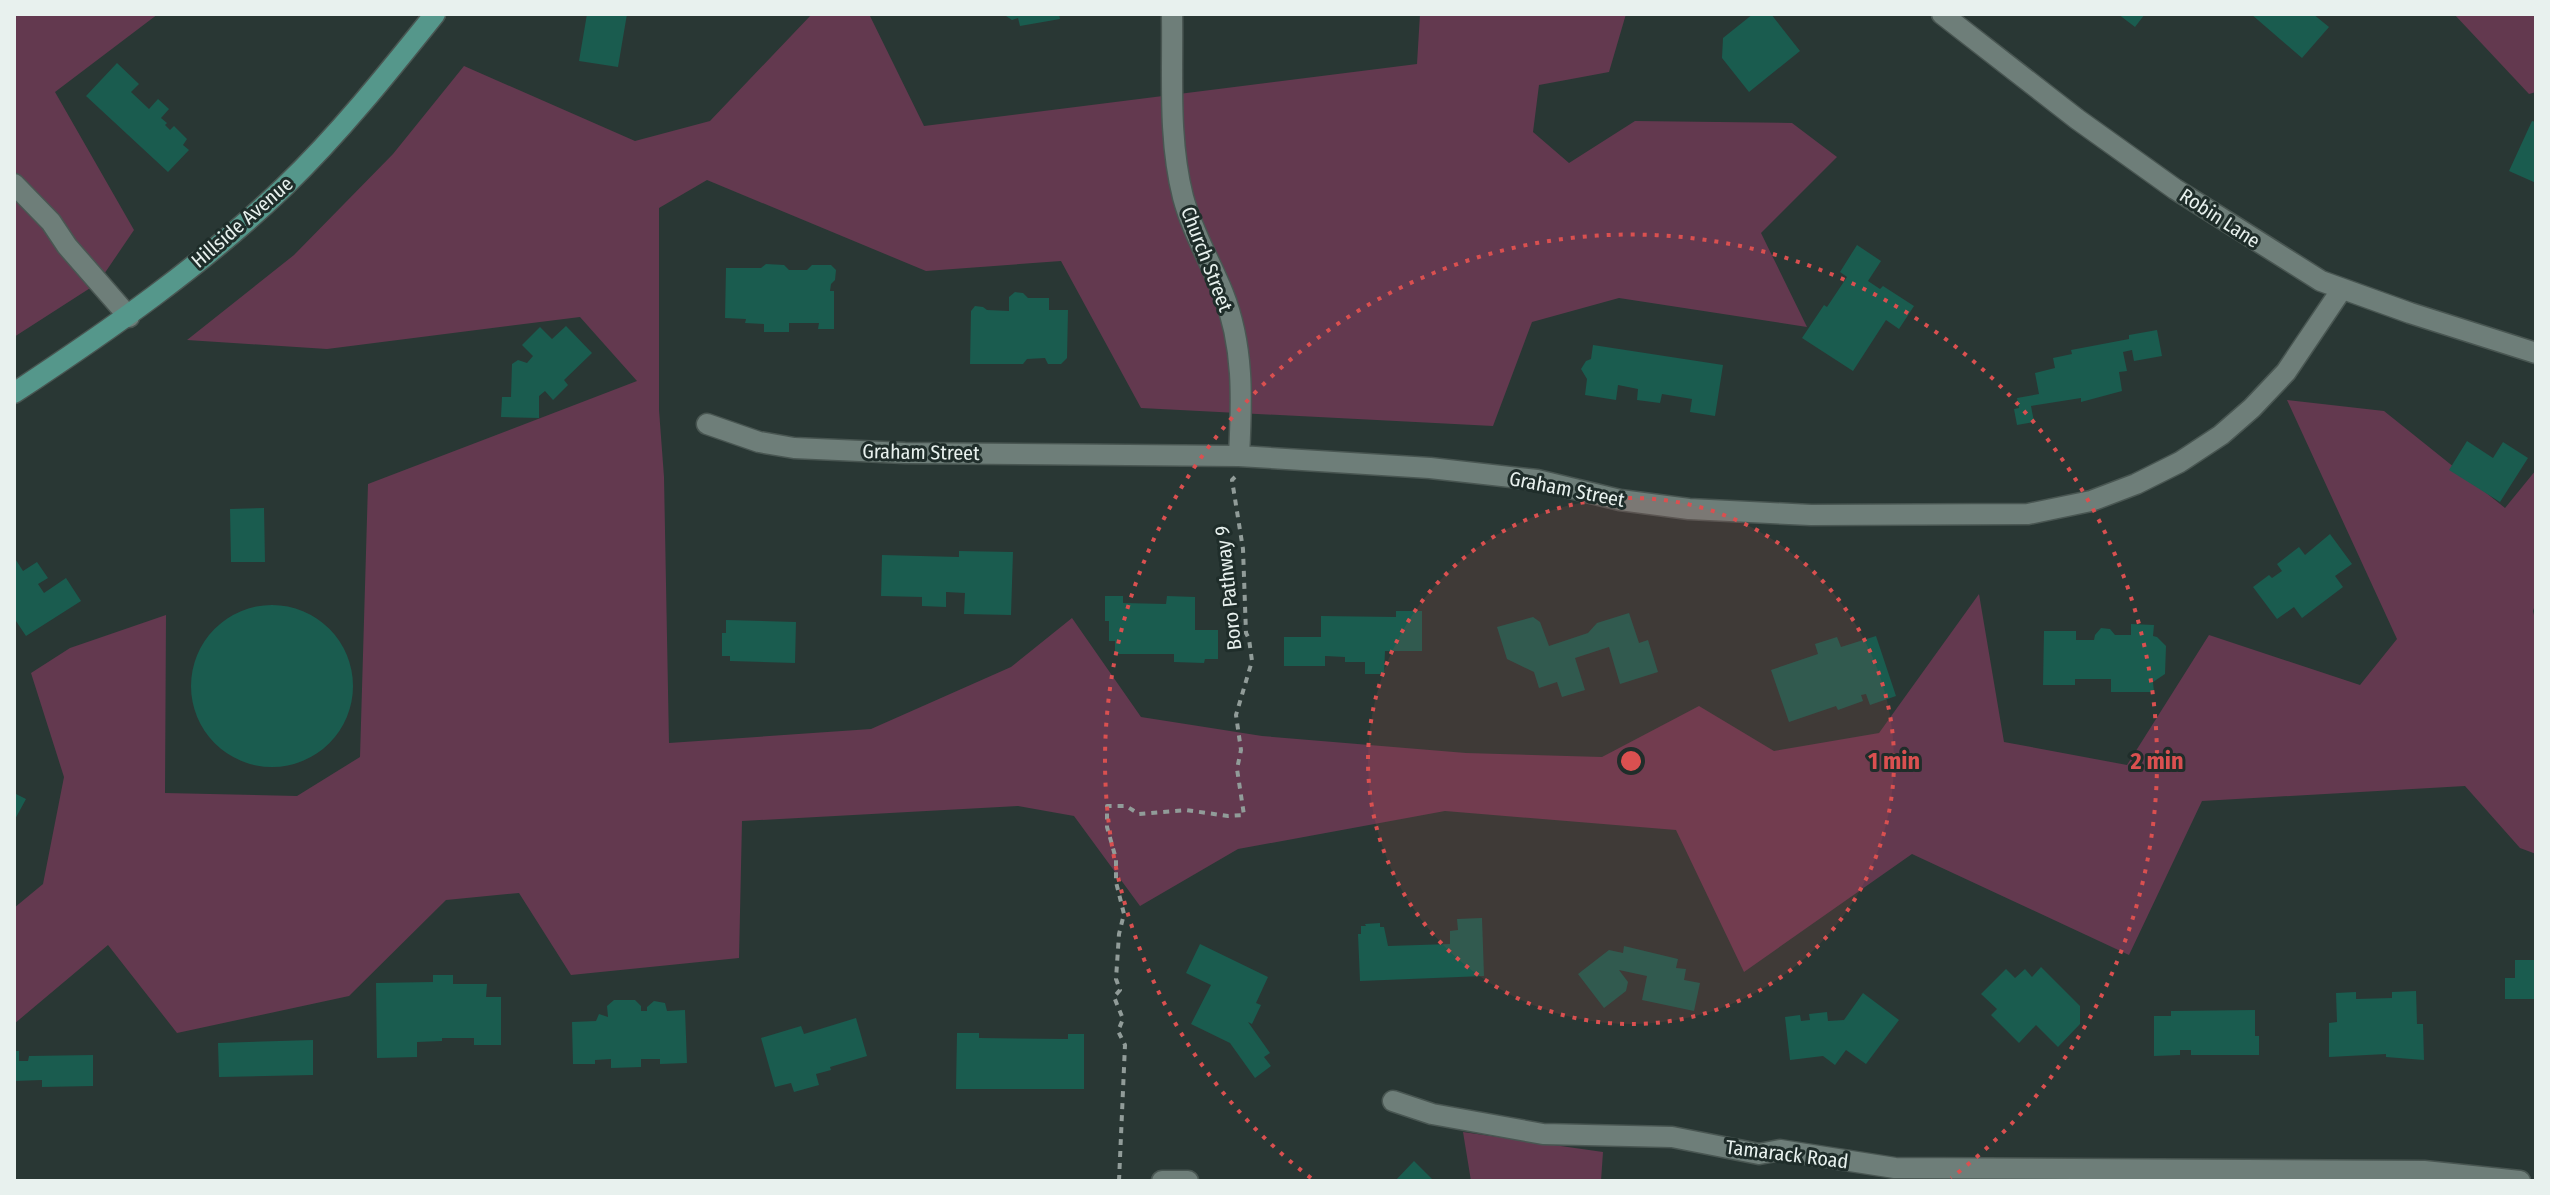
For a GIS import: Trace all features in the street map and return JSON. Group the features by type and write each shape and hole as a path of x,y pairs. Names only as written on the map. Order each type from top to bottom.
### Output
{"main road":[{"name":"Hillside Avenue","path":"14,393 129,317 283,188 333,137 435,14"}],"street":[{"name":"Church Street","path":"1172,14 1173,135 1179,178 1188,215 1223,295 1235,334 1243,390 1238,456"},
{"name":"Robin Lane","path":"1942,14 2077,119 2175,189 2310,274 2342,289 2536,353"},
{"path":"14,184 51,222 67,246 129,317"},
{"name":"Graham Street","path":"707,424 759,442 794,448 905,453 1238,456 1430,468 1524,478 1620,500 1689,509 1811,515 2028,514 2091,501 2136,484 2180,462 2221,435 2286,372 2342,289"},
{"name":"Tamarack Road","path":"1393,1101 1432,1114 1543,1134 1672,1137 1759,1154 1780,1150 1895,1168 2218,1175 2424,1171 2520,1181"},
{"path":"1162,1181 1188,1181"}],"path":[{"name":"Boro Pathway 9","path":"1119,1181 1125,1045 1118,1031 1123,1019 1114,997 1120,990 1116,979 1119,934 1124,914 1116,882 1116,859 1107,827 1107,806 1126,806 1139,814 1186,810 1244,815 1237,769 1241,750 1236,715 1252,661 1246,633 1243,549 1232,480 1240,472 1238,456"}],"shaded area":[{"path":"14,14 158,14 55,92 134,230 98,283 14,337"},
{"path":"812,14 869,14 924,126 1417,64 1420,14 1626,14 1609,72 1539,85 1533,132 1569,163 1635,121 1792,123 1837,157 1761,233 1807,327 1619,298 1532,322 1493,426 1141,408 1061,261 926,271 707,180 659,208 659,410 664,477 669,743 871,729 1011,667 1072,618 1141,717 1262,736 1466,753 1602,757 1699,706 1774,751 1879,733 1979,594 2004,742 2127,765 2209,635 2360,685 2397,639 2287,400 2384,411 2505,508 2536,470 2536,602 2533,611 2536,624 2536,854 2520,848 2465,786 2202,801 2129,955 1912,854 1744,972 1676,830 1445,811 1238,849 1140,906 1074,816 1018,806 742,821 739,958 571,975 519,893 446,900 349,996 177,1033 108,945 14,1024 14,908 43,884 64,777 31,673 70,648 166,615 165,793 297,796 360,757 368,484 637,381 580,317 327,349 187,340 294,255 393,154 464,66 635,141 710,121"},
{"path":"2454,14 2536,14 2536,92 2529,94"},
{"path":"1463,1132 1603,1152 1601,1181 1471,1181"}],"building":[{"path":"587,14 627,14 618,67 579,61"},
{"path":"1003,14 1059,14 1060,19 1020,26 1018,18 1012,20"},
{"path":"1753,14 1771,14 1800,51 1749,92 1722,58 1723,38"},
{"path":"2118,14 2145,14 2135,27"},
{"path":"2251,14 2313,14 2329,27 2302,58"},
{"path":"117,63 139,84 131,92 149,109 158,99 169,109 161,118 167,123 165,125 170,130 174,126 187,139 183,145 189,150 168,172 86,96"},
{"path":"2532,121 2536,122 2536,183 2509,171"},
{"path":"1857,245 1881,261 1868,281 1880,289 1883,286 1914,306 1899,329 1886,320 1853,371 1802,338 1847,277 1840,272"},
{"path":"766,264 784,265 789,270 831,265 836,270 830,291 834,291 834,329 818,329 819,323 789,323 789,332 764,332 764,324 725,318 726,268 761,268"},
{"path":"1015,292 1023,293 1028,298 1049,298 1049,310 1068,310 1067,358 1061,364 1048,364 1045,358 1027,359 1023,364 970,364 971,311 975,306 1009,311 1009,297"},
{"path":"566,326 592,353 564,380 568,385 553,400 545,391 539,396 539,418 501,417 502,397 511,397 512,364 518,360 527,363 533,356 522,345 540,327 552,339"},
{"path":"2157,330 2162,356 2134,361 2132,350 2123,352 2127,371 2119,372 2122,391 2081,402 2081,398 2031,406 2034,422 2017,425 2014,409 2019,408 2017,398 2039,394 2035,373 2055,368 2053,358 2072,354 2071,350 2129,339 2129,335"},
{"path":"1593,345 1723,365 1715,416 1690,412 1692,399 1662,394 1660,403 1637,400 1638,389 1618,385 1616,400 1585,395 1587,379 1581,369 1591,359"},
{"path":"2467,441 2493,458 2503,442 2528,458 2500,502 2449,470"},
{"path":"264,508 265,562 231,562 230,509"},
{"path":"2330,534 2352,564 2335,576 2343,587 2302,618 2294,607 2277,619 2253,587 2269,575 2272,578 2282,571 2277,564 2299,547 2305,555"},
{"path":"959,551 1013,552 1011,615 964,614 965,593 946,592 946,607 922,606 922,597 881,596 882,555 959,557"},
{"path":"14,557 23,571 37,562 48,578 38,584 44,593 66,578 81,601 26,636 14,618"},
{"path":"1105,596 1123,596 1123,603 1166,604 1167,596 1195,597 1195,630 1218,630 1218,659 1205,659 1204,663 1174,662 1174,654 1115,654 1115,641 1109,641 1109,621 1105,621"},
{"path":"272,605 303,611 329,629 347,655 353,686 347,717 329,743 303,761 272,767 241,761 215,743 197,717 191,686 197,655 215,629 241,611"},
{"path":"1396,611 1422,611 1422,651 1385,651 1384,674 1365,674 1365,662 1345,662 1345,657 1325,656 1325,666 1284,666 1284,637 1321,637 1321,616 1396,617"},
{"path":"1629,613 1639,643 1648,640 1658,672 1620,684 1609,647 1575,658 1585,690 1562,697 1557,682 1539,688 1534,672 1507,659 1497,627 1533,617 1540,622 1549,646 1588,633 1597,623"},
{"path":"726,620 796,622 795,663 730,661 730,656 722,656 722,633 726,633"},
{"path":"2131,624 2154,625 2153,636 2166,646 2165,674 2153,682 2154,692 2111,692 2111,679 2075,679 2075,685 2043,685 2044,631 2076,631 2076,640 2094,640 2101,628 2110,629 2115,635 2131,635"},
{"path":"1876,636 1896,696 1870,705 1866,694 1861,695 1863,701 1838,710 1836,706 1789,722 1771,670 1818,654 1815,644 1837,637 1841,647"},
{"path":"14,793 26,799 14,821"},
{"path":"1482,918 1484,976 1360,981 1358,934 1361,934 1361,926 1380,923 1380,927 1384,927 1388,946 1450,944 1450,931 1458,930 1457,919"},
{"path":"1200,944 1268,977 1256,1003 1261,1005 1252,1024 1248,1022 1270,1053 1264,1057 1271,1066 1255,1078 1230,1043 1191,1024 1211,985 1186,973"},
{"path":"1624,946 1678,959 1676,968 1686,969 1684,980 1700,983 1694,1011 1642,1000 1647,976 1619,970 1628,982 1626,991 1604,1008 1578,974 1609,950 1623,953"},
{"path":"2515,960 2536,960 2536,999 2505,999 2505,978 2515,978"},
{"path":"2041,967 2080,1006 2080,1024 2058,1047 2036,1025 2019,1043 1991,1015 1997,1009 1981,994 2006,969 2015,978 2025,969 2032,977"},
{"path":"433,975 453,975 453,984 487,984 486,997 501,997 501,1045 474,1045 474,1038 442,1038 442,1041 417,1042 417,1057 377,1058 376,983 433,982"},
{"path":"2416,991 2417,1024 2423,1024 2424,1060 2386,1057 2386,1054 2329,1057 2329,1023 2337,1022 2336,993 2356,992 2356,999 2392,998 2392,992"},
{"path":"1863,993 1899,1020 1866,1064 1846,1050 1835,1065 1823,1056 1790,1060 1785,1017 1800,1015 1801,1021 1810,1020 1809,1014 1827,1012 1828,1021 1844,1020"},
{"path":"614,1000 635,1000 641,1011 647,1011 654,1001 665,1003 667,1011 685,1010 687,1063 660,1064 660,1059 641,1059 641,1067 611,1068 611,1059 595,1060 595,1064 573,1064 572,1022 596,1021 599,1014 608,1017 607,1006"},
{"path":"2255,1010 2259,1055 2191,1055 2191,1050 2180,1050 2180,1055 2154,1056 2154,1016 2171,1016 2171,1011"},
{"path":"856,1018 867,1056 816,1074 819,1085 794,1092 791,1083 775,1087 761,1038 801,1026 804,1034"},
{"path":"957,1033 979,1033 979,1038 1068,1039 1068,1034 1084,1034 1084,1089 956,1089"},
{"path":"313,1040 313,1075 219,1077 218,1043"},
{"path":"14,1051 19,1051 19,1061 28,1061 29,1056 93,1055 93,1086 42,1087 42,1080 14,1081"},
{"path":"1414,1161 1434,1181 1395,1181"}]}
